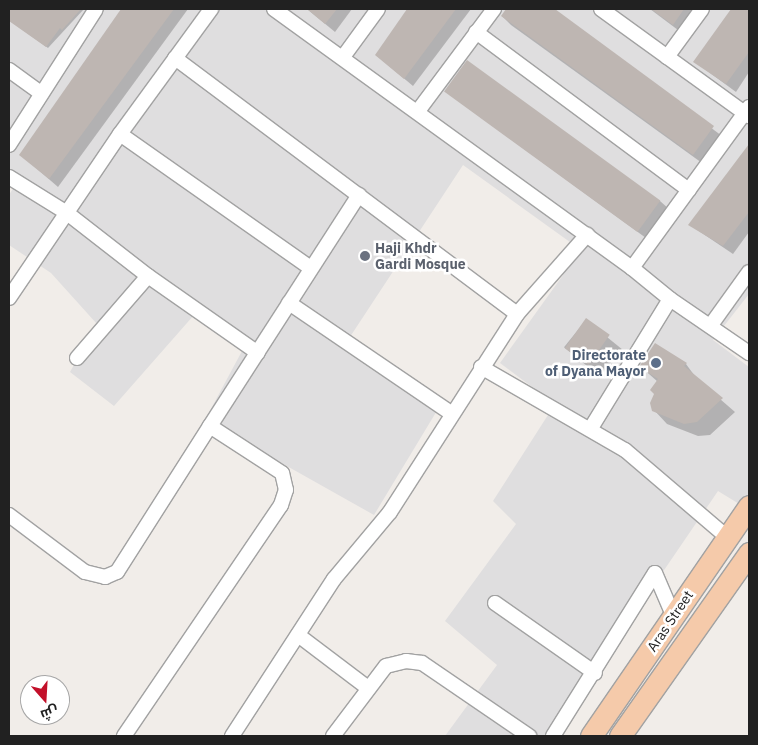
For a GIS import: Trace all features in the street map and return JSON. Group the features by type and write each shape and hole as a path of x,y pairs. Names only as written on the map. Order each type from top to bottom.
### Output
{"main road":[{"name":"Aras Street","path":"591,736 749,506"},
{"name":"Aras Street","path":"620,736 748,556"},
{"path":"612,706 609,724 612,736"}],"street":[{"path":"9,145 96,9"},
{"path":"9,298 120,134 211,9"},
{"path":"274,9 418,111 632,268 670,299 711,325 749,353"},
{"path":"343,57 378,9"},
{"path":"418,111 494,9"},
{"path":"601,9 748,112 632,268"},
{"path":"667,57 702,9"},
{"path":"476,32 689,190"},
{"path":"175,58 517,314"},
{"path":"9,70 41,93"},
{"path":"120,134 311,268"},
{"path":"9,177 67,213 148,276 258,353"},
{"path":"9,515 85,572 105,577 117,572 359,195"},
{"path":"232,736 334,579 390,512 451,413 517,314 587,235"},
{"path":"711,325 749,272"},
{"path":"77,358 148,276"},
{"path":"591,428 670,299"},
{"path":"289,303 451,413"},
{"path":"481,367 591,428 625,450 727,537"},
{"path":"124,736 281,505 286,490 282,473 210,426"},
{"path":"553,736 595,673 655,573 673,615"},
{"path":"495,602 595,673"},
{"path":"298,635 368,688"},
{"path":"333,736 386,666 406,661 422,663 528,736"}],"shaded area":[{"path":"9,9 749,9 749,294 713,340 749,367 749,510 718,491 551,736 445,736 497,665 445,621 516,524 493,501 555,404 500,363 581,250 463,165 344,346 438,409 374,515 205,420 242,351 194,315 114,406 70,372 97,324 51,273 9,245 9,195 17,182 9,177"}],"building":[{"path":"9,9 81,9 62,30 60,28 46,47 9,21"},
{"path":"121,9 174,9 49,179 19,155"},
{"path":"307,9 337,9 325,24"},
{"path":"407,9 456,9 404,79 375,55"},
{"path":"506,9 555,9 714,126 693,155 501,16"},
{"path":"651,9 684,9 673,25"},
{"path":"731,9 749,9 749,52 726,84 693,62"},
{"path":"467,60 660,200 637,232 444,92"},
{"path":"749,144 749,212 723,246 688,225"},
{"path":"586,318 610,335 589,365 565,348"},
{"path":"655,343 687,363 684,366 723,398 697,422 684,424 652,411 650,403 654,394 650,390 658,379 639,367"}],"place":[{"name":"Haji Khdr Gardi Mosque","path":"365,256"},
{"name":"Directorate of Dyana Mayor","path":"656,363"}]}
